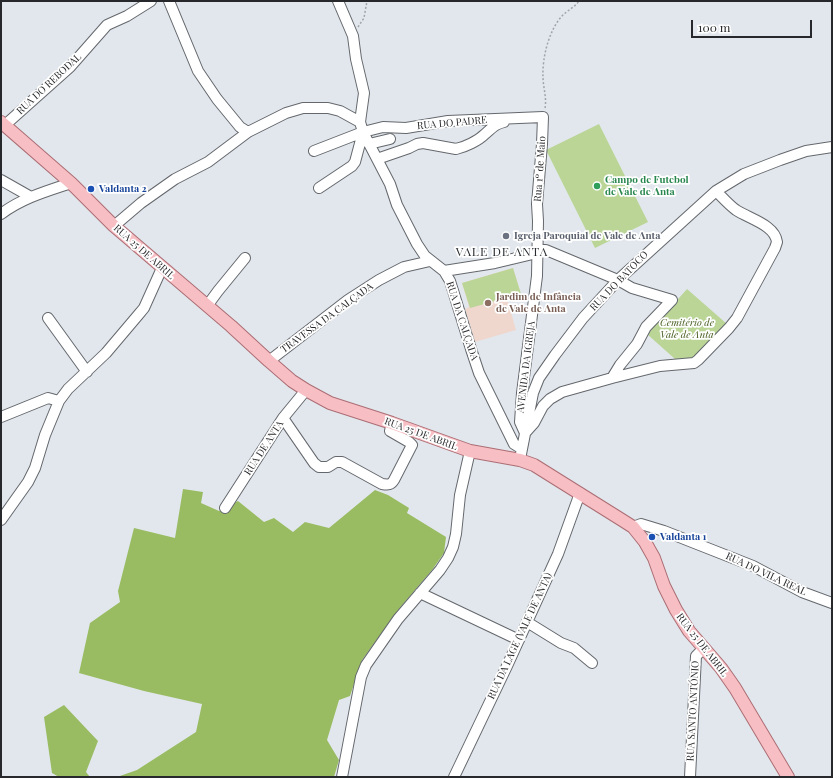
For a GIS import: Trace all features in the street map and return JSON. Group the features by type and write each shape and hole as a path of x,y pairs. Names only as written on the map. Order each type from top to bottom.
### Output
{"main road":[{"name":"RUA 25 DE ABRIL","path":"3,124 71,183 114,226 231,326 292,381 306,390 330,403 470,451 521,454 534,465 633,527 646,542 654,558 664,586 676,610 690,631 721,668 735,688 788,777"}],"street":[{"name":"RUA DO REBODAL","path":"3,124 70,67 107,25 127,16 152,1"},
{"path":"169,1 198,71 217,99 240,127 248,132"},
{"path":"114,226 156,192 189,171 208,162 248,132 286,113 303,108 328,108 340,111 360,122 364,93 356,59 353,36 338,1"},
{"path":"377,159 423,143 456,149 460,148 480,138 493,126 508,118"},
{"name":"RUA DO PADRE","path":"314,151 363,132 383,127 406,128 448,121 543,118"},
{"name":"Rua 1º de Maio","path":"537,252 538,188 543,118"},
{"name":"RUA DA CALÇADA","path":"360,122 363,132 390,184 397,204 417,244 425,256 444,272 450,281 479,373 514,444 521,454"},
{"path":"319,188 352,166 355,162 363,132"},
{"path":"369,144 390,139"},
{"name":"RUA DO BATOCO","path":"521,454 533,393 539,378 583,318 618,280 716,191 744,174 780,160 806,151 832,147"},
{"path":"1,180 31,197"},
{"path":"1,214 9,208 31,197 71,183"},
{"path":"525,433 534,423 542,406 562,392 660,366 694,363 737,318 777,242 776,236 772,230 735,210 716,191"},
{"path":"444,272 495,263 546,250 618,280 632,288 672,300 646,327 637,344 620,365 612,378"},
{"name":"AVENIDA DA IGREJA","path":"525,433 520,422 522,393 537,276 537,252"},
{"path":"207,306 245,258"},
{"name":"TRAVESSA DA CALÇADA","path":"269,361 348,300 379,280 404,267 430,261"},
{"path":"1,520 28,482 35,468 45,435 59,401 68,389 106,354 144,308 162,268"},
{"path":"48,318 86,372"},
{"name":"RUA DE ANTA","path":"225,508 284,418 306,390"},
{"path":"1,417 48,398 59,401"},
{"path":"284,418 314,463 319,467 328,467 336,462 342,462 382,484 388,485 394,480 412,446 409,442 390,431 392,423"},
{"path":"342,777 361,677 366,665 398,619 440,570 453,547 456,534 460,495 470,451"},
{"name":"RUA DA LAGE (VALE DE ANTA)","path":"454,777 558,554 580,493"},
{"name":"RUA DO VILA REAL","path":"633,527 641,524 664,531 754,566 802,592 832,603"},
{"path":"420,593 519,640"},
{"path":"527,622 562,643 574,648 592,663"},
{"name":"RUA SANTO ANTÓNIO","path":"690,777 696,656 704,648"}],"path":[{"path":"353,36 364,18 367,1"},
{"path":"543,118 546,103 543,76 544,58 555,27 563,15 579,1"}],"shaded area":[{"name":"Jardim de Infância de Vale de Anta","path":"513,268 521,294 507,298 516,330 475,342 465,309 469,307 462,283"}],"green space":[{"name":"Campo de Futebol de Vale de Anta","path":"599,124 648,222 595,248 546,150"},
{"path":"513,268 521,294 470,308 462,283"},
{"name":"Cemitério de Vale de Anta","path":"687,289 727,324 694,358 685,361 675,359 647,334"},
{"path":"183,489 203,492 201,503 219,511 238,501 264,522 274,518 293,532 305,522 329,528 375,490 388,495 409,508 407,513 446,537 444,553 432,570 398,610 362,660 350,696 339,700 327,740 339,760 334,777 117,777 137,770 196,732 202,704 144,691 79,673 90,623 120,602 118,591 134,528 175,538"},
{"path":"64,705 98,741 86,772 90,777 59,777 52,773 44,717"}],"place":[{"name":"Campo de Futebol de Vale de Anta","path":"597,186"},
{"name":"Valdanta 2","path":"91,189"},
{"name":"Igreja Paroquial de Vale de Anta","path":"506,236"},
{"name":"Jardim de Infância de Vale de Anta","path":"488,303"},
{"name":"Valdanta 1","path":"652,537"}],"district":[{"name":"VALE DE ANTA","path":"502,252"}]}
